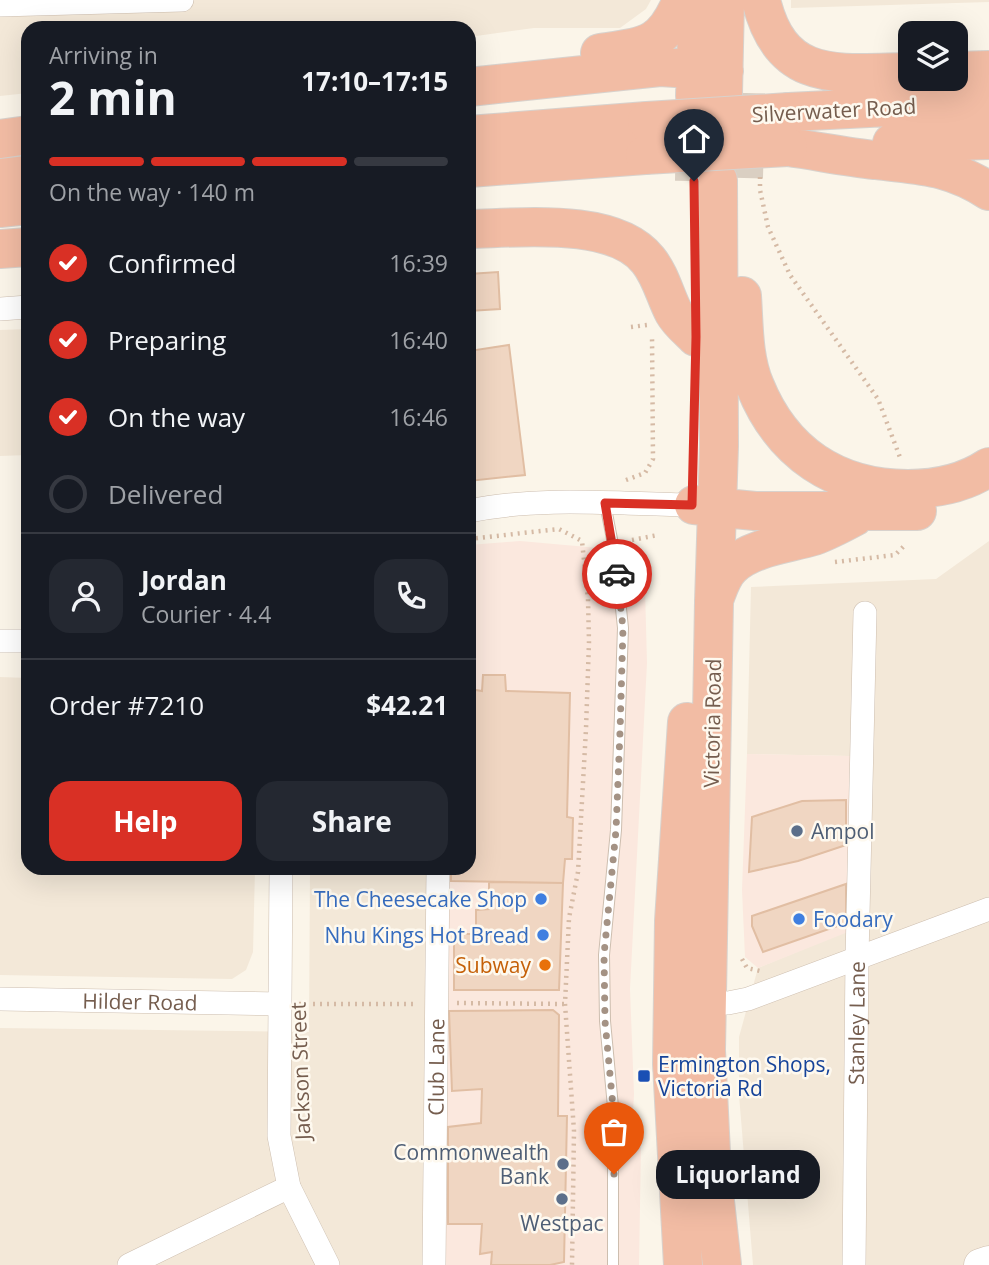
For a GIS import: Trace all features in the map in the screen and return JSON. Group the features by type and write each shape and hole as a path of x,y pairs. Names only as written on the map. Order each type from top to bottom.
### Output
{"highway":[{"path":"533,80 595,54 629,49 655,40 669,28 682,0"},
{"path":"698,0 717,85"},
{"path":"717,85 726,0"},
{"path":"717,85 751,0"},
{"path":"761,0 768,27 775,39 798,61 816,69 852,73 898,72"},
{"path":"476,86 660,67 717,85"},
{"path":"968,71 989,70"},
{"name":"Silverwater Road","path":"749,160 989,102"},
{"name":"Silverwater Road","path":"476,135 646,138 749,160 989,140"},
{"path":"0,138 21,136"},
{"name":"Silverwater Road","path":"476,167 646,138"},
{"path":"989,191 972,180 936,167 873,160 749,160 742,292 745,344 754,384 771,417 793,445 820,466 849,481 881,489 946,486 989,467"},
{"name":"Victoria Road","path":"722,1265 712,1174 706,1050 714,602 705,507 696,337 749,160"},
{"name":"Victoria Road","path":"683,1265 672,1064 674,921 705,507 749,160"},
{"path":"0,178 21,176"},
{"path":"0,208 21,206"},
{"path":"476,229 575,229 600,232 621,239 641,251 651,263 668,294 675,314 696,337"},
{"path":"0,249 21,248"},
{"path":"705,507 755,511 908,513 954,505 989,493"},
{"path":"714,602 721,581 739,559 817,535 861,512"}],"street":[{"path":"0,5 181,0"},
{"path":"0,309 21,308"},
{"path":"476,510 494,506 605,503 705,507"},
{"name":"Stanley Lane","path":"854,1265 857,958 865,613"},
{"path":"0,641 21,641"},
{"name":"Jackson Street","path":"282,875 291,1008 279,1136 289,1187 328,1265"},
{"name":"Club Lane","path":"434,1265 438,875"},
{"path":"706,1003 728,1003 747,999 989,909"},
{"name":"Hilder Road","path":"0,999 291,1008"},
{"path":"129,1265 289,1187"},
{"path":"980,1265 989,1262"}],"lane":[{"path":"605,503 616,560 623,628 616,830 604,955 605,1021 613,1107 613,1265"}],"path":[{"path":"749,160 760,190 768,227 790,275 878,399 904,467"},
{"path":"626,480 645,473 653,459 652,325 649,313"},
{"path":"631,327 652,325"},
{"path":"645,473 654,482"},
{"path":"476,538 559,529 582,541 589,642 586,729 578,872 569,918 565,1004 574,1131 572,1265"},
{"path":"632,540 658,536"},
{"path":"742,959 747,968 764,972"},
{"path":"447,1003 565,1004"},
{"path":"291,1008 418,1004"}],"shaded area":[{"path":"0,0 651,0 646,9 620,28 534,28 476,36 476,21 21,21 21,94 0,96"},
{"path":"791,0 989,0 989,2 791,8"},
{"path":"21,329 21,455 0,456 0,330"},
{"path":"520,541 644,552 647,663 630,989 634,1094 632,1134 641,1147 639,1265 444,1265 449,875 476,875 476,544"},
{"path":"989,541 989,1265 753,1265 739,1095 739,1037 758,968 848,931 849,756 747,754 751,587 936,579"},
{"path":"0,677 21,678 21,875 255,875 253,952 246,970 232,979 0,975"},
{"name":"Ampol","path":"747,754 850,756 848,932 758,968 745,957 742,890"},
{"path":"310,875 449,875 444,1265 0,1265 0,1028 309,1032"}],"building":[{"path":"498,272 500,309 476,311 476,274"},
{"path":"509,345 525,475 476,480 476,350"},
{"path":"483,675 505,675 506,691 570,693 567,817 573,818 572,859 565,859 563,883 451,881 451,875 476,875 476,690 482,691"},
{"path":"846,800 846,845 798,861 749,872 752,817 802,801"},
{"path":"489,882 563,883 559,990 454,990 454,934 476,934 476,910 489,909"},
{"name":"Foodary","path":"846,884 846,923 763,952 752,926 752,916"},
{"path":"553,1010 559,1015 558,1116 567,1116 564,1262 550,1265 491,1265 492,1252 480,1254 482,1224 448,1224 448,1127 481,1123 482,1089 452,1091 449,1011"}],"tunnel":[{"path":"744,178 746,93"},
{"path":"694,181 695,120"}],"way so far":[{"path":"614,1174 604,955 616,830 620,732 623,628 617,574"}],"place":[{"name":"Ampol","path":"797,831"},
{"name":"The Cheesecake Shop","path":"541,899"},
{"name":"Foodary","path":"799,919"},
{"name":"Nhu Kings Hot Bread","path":"543,935"},
{"name":"Subway","path":"545,965"},
{"name":"Ermington Shops, Victoria Rd","path":"644,1076"},
{"name":"Commonwealth Bank","path":"563,1164"},
{"name":"Liquorland","path":"614,1174"},
{"name":"Westpac","path":"562,1199"}],"route":[{"path":"617,574 605,503 692,505 696,337 694,181"}]}
